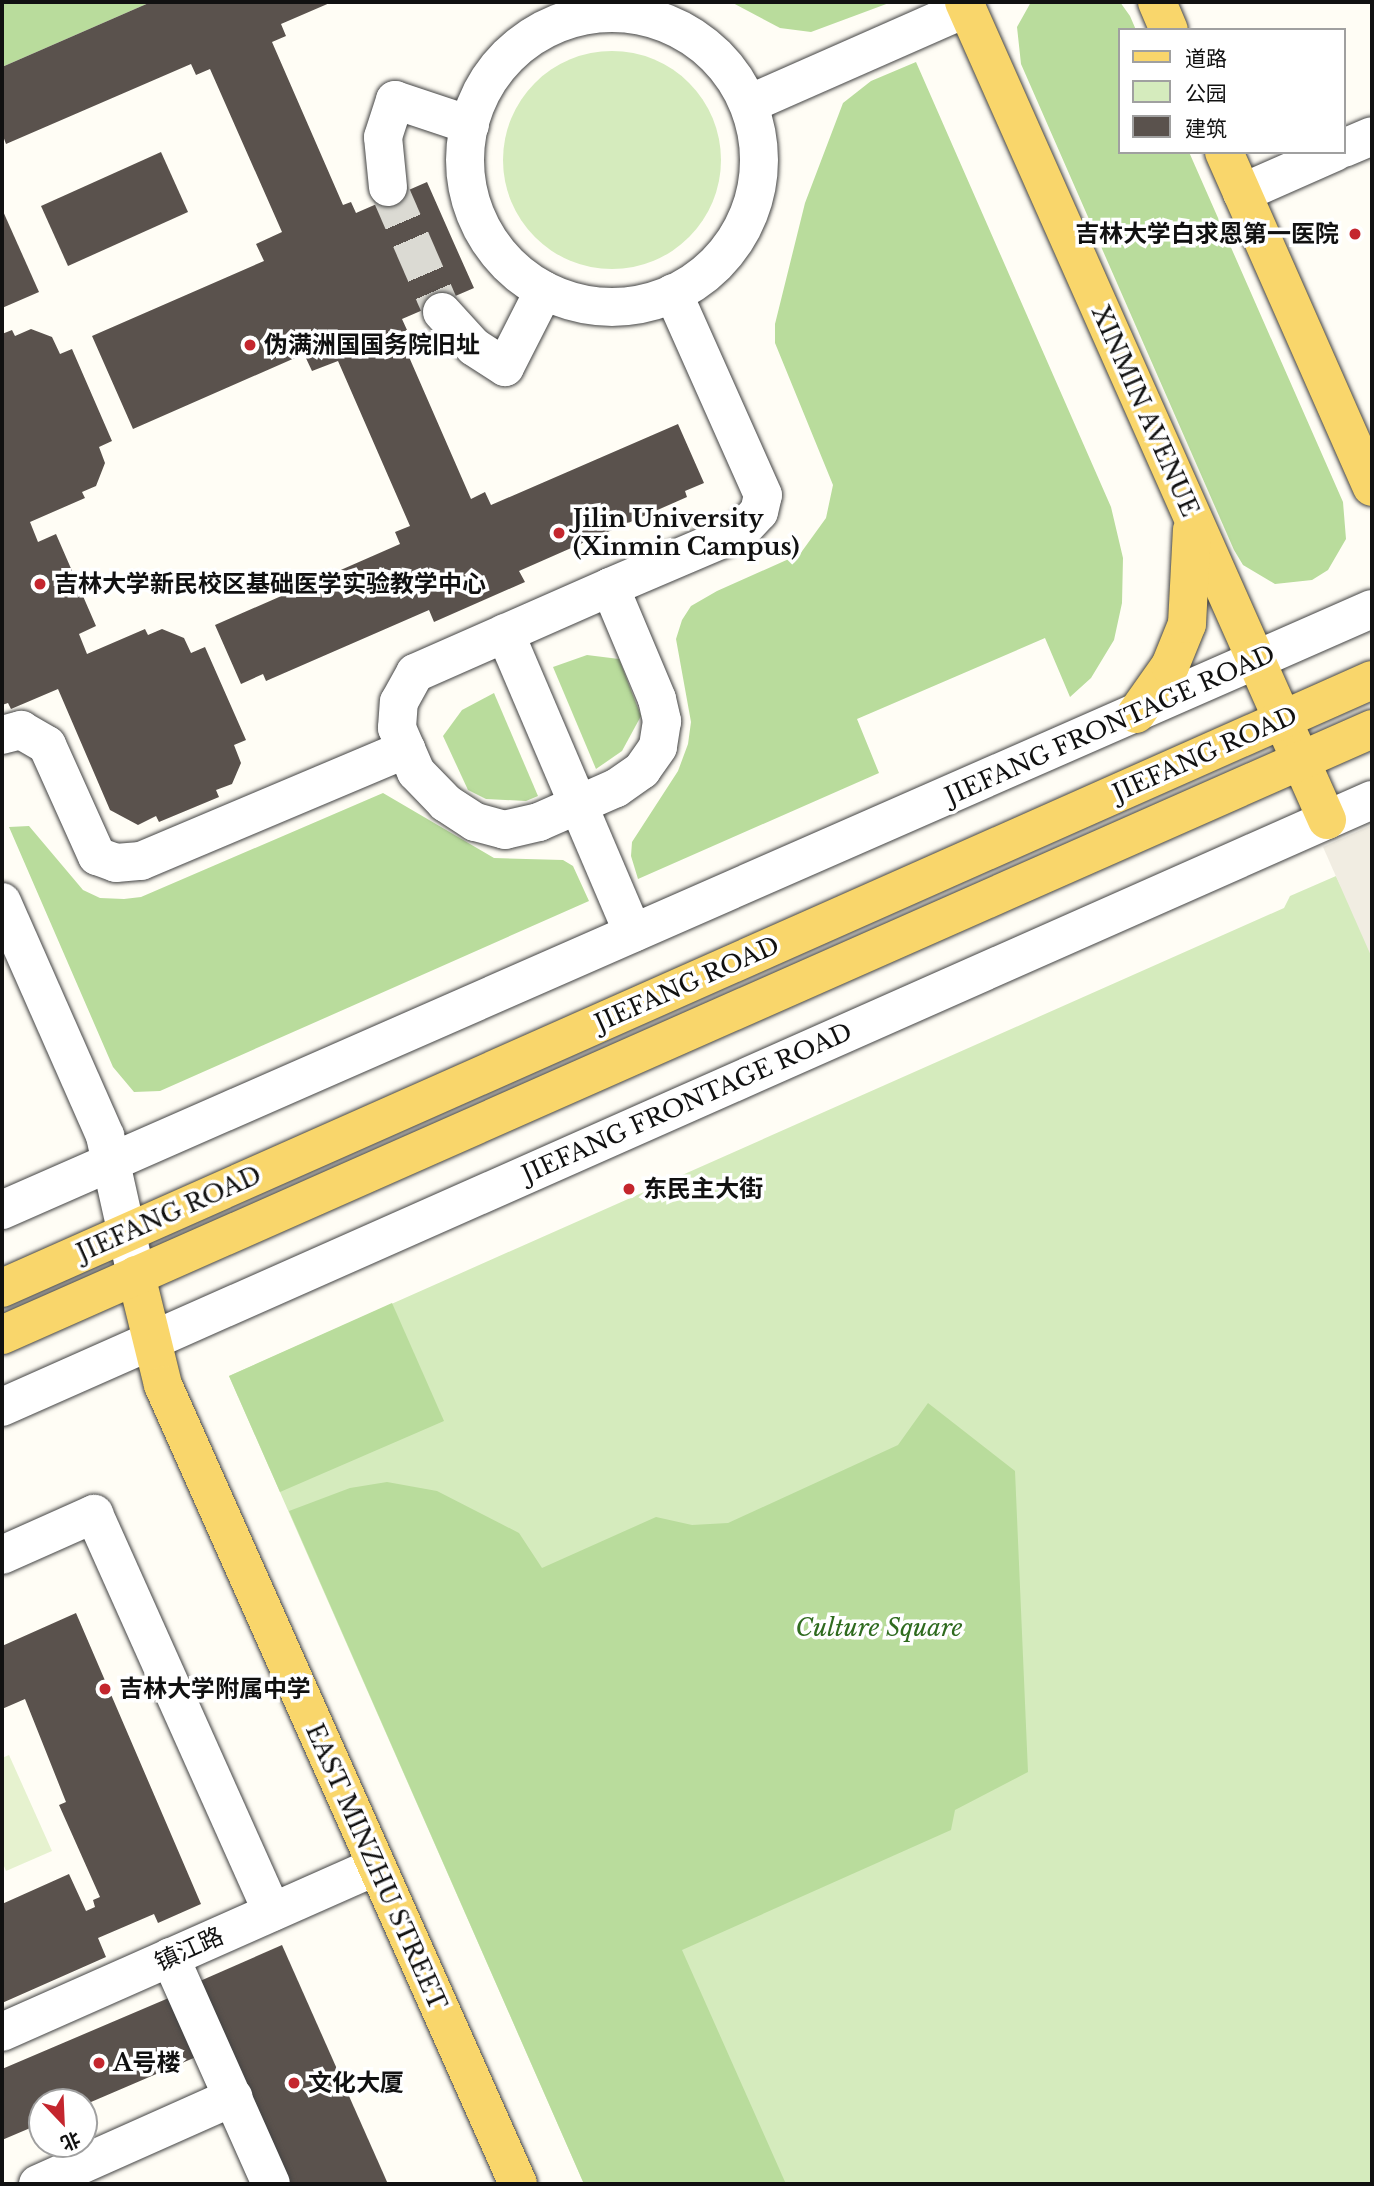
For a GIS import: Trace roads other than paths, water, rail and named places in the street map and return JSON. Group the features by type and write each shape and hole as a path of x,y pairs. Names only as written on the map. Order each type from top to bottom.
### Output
{"main road":[{"path":"1157,2 1168,28"},
{"name":"XINMIN AVENUE","path":"966,5 1327,820"},
{"path":"1225,154 1362,449 1372,487"},
{"path":"1136,714 1170,666 1187,624 1192,517"},
{"name":"JIEFANG ROAD","path":"2,1288 1372,680"},
{"name":"JIEFANG ROAD","path":"2,1335 1372,729"},
{"name":"EAST MINZHU STREET","path":"136,1275 163,1385 218,1516 518,2184"}],"street":[{"path":"748,104 966,5"},
{"path":"559,11 626,13 657,20 712,52 748,104 757,135 759,167 742,228 701,277 673,293 643,303 611,307 577,303 544,290 515,271 491,245 475,214 466,180 470,125 488,80 508,55 559,11"},
{"path":"388,187 383,137 395,100 470,125"},
{"path":"1346,147 1372,136"},
{"path":"1242,193 1330,154"},
{"path":"442,312 465,338 505,367 544,290"},
{"path":"610,587 657,699 662,721 659,747 642,770 616,788 505,830 475,822 446,803 416,772 397,728 399,702 415,673 610,587 741,531 759,512 763,495 673,293"},
{"name":"JIEFANG FRONTAGE ROAD","path":"2,1210 1372,609"},
{"path":"505,633 634,933"},
{"path":"2,736 21,730 47,745 97,856 116,863 141,861 406,749"},
{"name":"JIEFANG FRONTAGE ROAD","path":"2,1407 1372,800"},
{"path":"2,902 105,1136 136,1275"},
{"path":"2,1555 94,1514 272,1912"},
{"name":"镇江路","path":"2,2032 376,1866"},
{"path":"170,1957 271,2184"},
{"path":"38,2184 233,2097"}],"tunnel":[{"path":"388,187 442,312"}],"place":[{"name":"吉林大学白求恩第一医院","path":"1355,234"},
{"name":"伪满洲国国务院旧址","path":"250,345"},
{"name":"Jilin University (Xinmin Campus)","path":"559,533"},
{"name":"吉林大学新民校区基础医学实验教学中心","path":"40,584"},
{"name":"东民主大街","path":"629,1189"},
{"name":"吉林大学附属中学","path":"105,1689"},
{"name":"A号楼","path":"99,2063"},
{"name":"文化大厦","path":"294,2083"}],"park label":[{"name":"Culture Square","path":"879,1628"}]}
